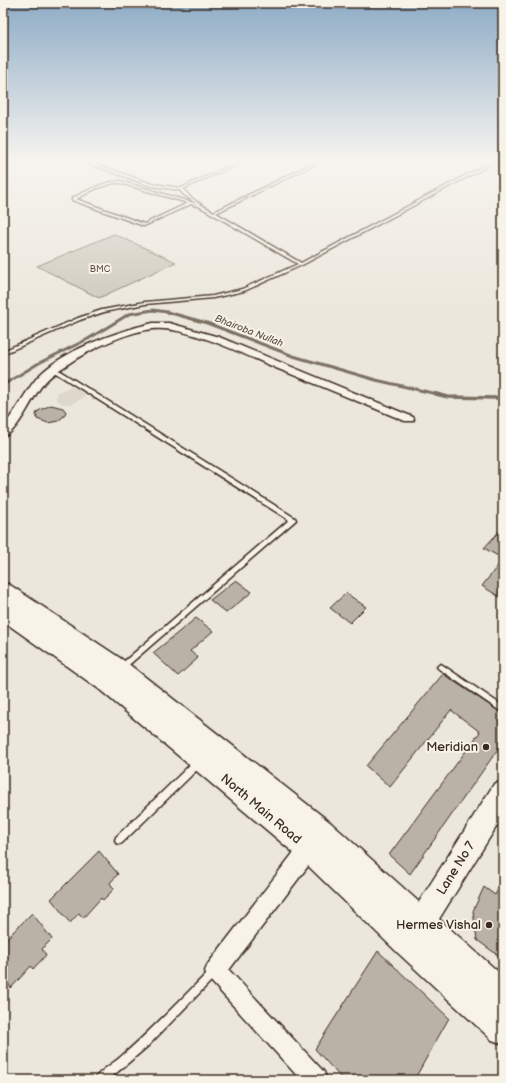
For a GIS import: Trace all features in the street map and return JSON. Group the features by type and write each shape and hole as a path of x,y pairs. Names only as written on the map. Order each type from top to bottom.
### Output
{"main road":[{"name":"North Main Road","path":"3,590 119,669 315,840 415,933 503,1029"},
{"name":"North Main Road","path":"3,610 106,682 201,760 315,840"},
{"name":"Lane No 7","path":"415,933 503,793"},
{"name":"North Main Road","path":"415,933 503,996"}],"street":[{"path":"3,433 15,420 40,381 53,369 81,352 127,332 153,326 169,326 216,339 409,419"},
{"path":"315,840 215,972 316,1080"}],"lane":[{"path":"106,212 144,226 174,212"},
{"path":"211,212 301,264"},
{"path":"3,353 79,319 104,311 145,303 213,297 244,290 301,264 400,212"},
{"path":"53,369 293,520 119,669"},
{"path":"442,667 503,710"},
{"path":"119,840 201,760"},
{"path":"99,1080 161,1027 215,972"}],"shaded area":[{"path":"70,387 83,389 85,392 84,397 72,404 63,404 57,400 56,398 58,392"}],"green space":[{"name":"BMC","path":"114,234 176,262 99,298 37,266"}],"building":[{"path":"51,405 63,408 66,412 64,416 58,421 48,423 37,419 36,414 38,411"},
{"path":"503,527 503,559 484,548"},
{"path":"503,559 503,599 482,586"},
{"path":"236,580 252,592 226,613 210,600"},
{"path":"346,593 366,607 350,623 330,608"},
{"path":"196,618 213,631 190,651 198,658 178,676 153,653"},
{"path":"443,674 503,714 503,742 410,874 389,855 480,732 451,710 390,787 366,766"},
{"path":"99,851 118,874 110,883 114,889 103,900 101,898 83,918 79,913 70,923 51,899"},
{"name":"Hermes Vishal","path":"503,880 503,959 477,940 473,911 484,887 495,895"},
{"path":"32,913 52,939 42,949 46,955 33,969 31,966 11,988 3,976 3,942"},
{"path":"378,951 449,1018 414,1080 343,1080 315,1049"}],"waterway":[{"name":"Bhairoba Nullah","path":"3,385 39,363 88,339 129,314 153,310 167,312 207,323 293,356 376,380 441,395"},
{"name":"Bhairoba Nullah","path":"436,394 448,397 497,398 503,394 501,395"}],"place":[{"name":"Meridian","path":"486,747"},
{"name":"Hermes Vishal","path":"489,925"}]}
